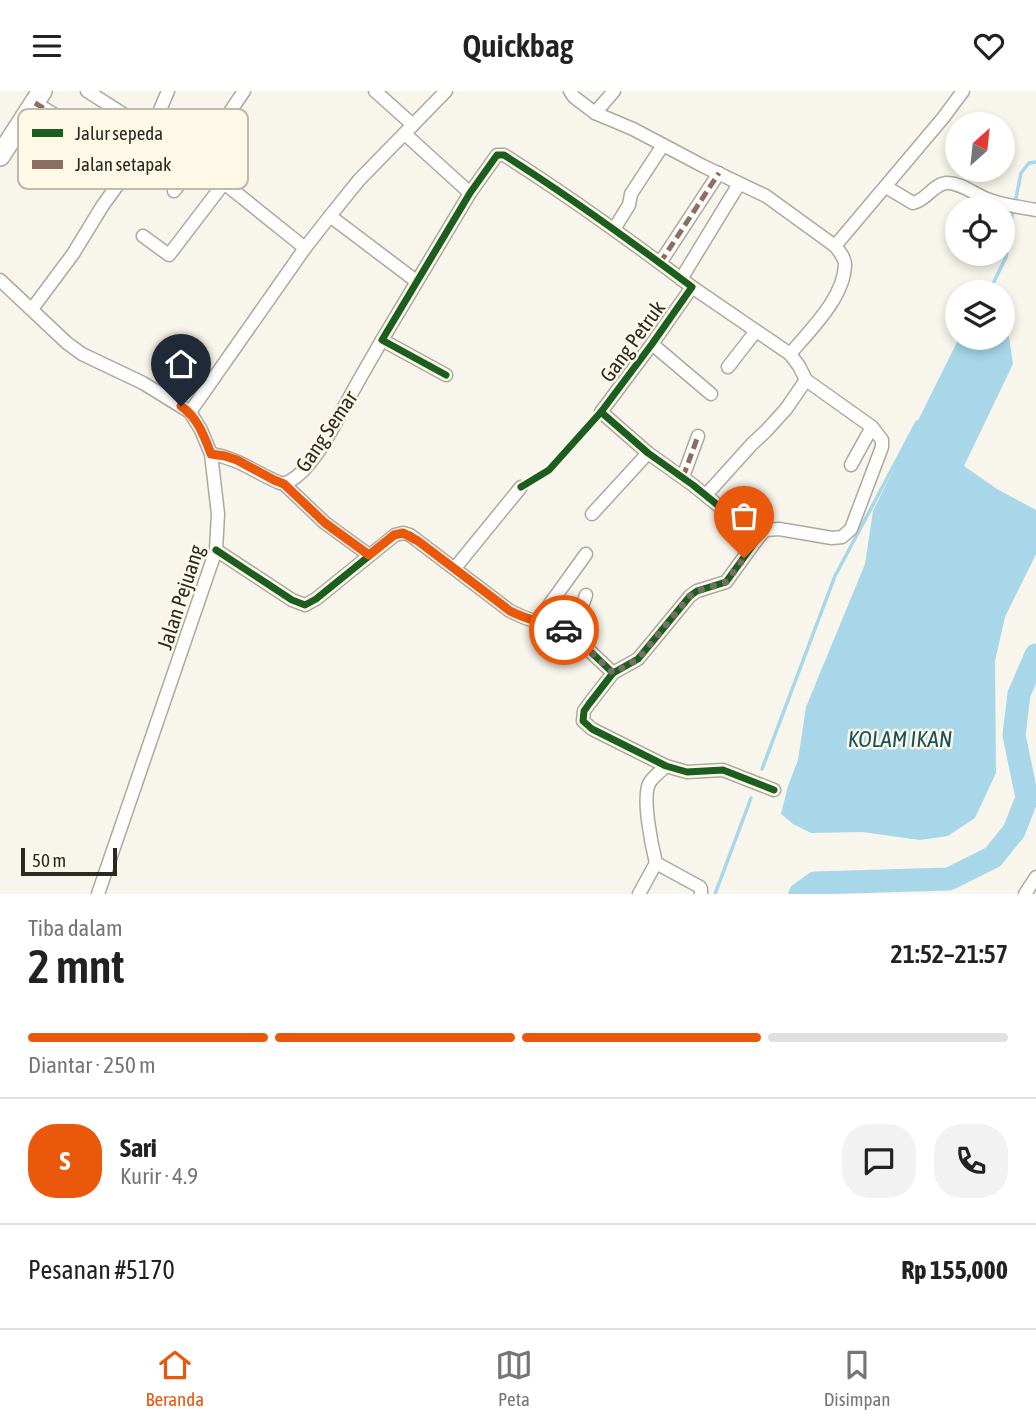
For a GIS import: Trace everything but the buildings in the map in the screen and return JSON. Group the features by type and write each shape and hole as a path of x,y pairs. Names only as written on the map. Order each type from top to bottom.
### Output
{"main road":[{"path":"0,156 18,128"}],"street":[{"path":"87,91 116,109"},
{"path":"160,109 168,91"},
{"path":"232,109 244,91"},
{"path":"375,91 470,193"},
{"path":"0,280 67,344 143,383 190,412 330,216 359,180 446,91"},
{"path":"570,91 595,113 633,129 766,196 842,253 846,263 842,282 833,300 790,354"},
{"path":"595,113 614,91"},
{"path":"835,246 963,91"},
{"path":"38,97 55,109"},
{"path":"614,229 629,205 631,194 663,145"},
{"path":"446,375 382,340 470,193 493,159 500,154 543,180 790,354 806,380 873,428 882,439 882,447 851,529 842,537 832,538 779,529 765,530 726,582 697,591 690,596 638,659 613,673 584,711 583,721 592,729 666,766 687,772 723,769 774,790"},
{"path":"660,263 719,173"},
{"path":"681,279 739,184"},
{"path":"886,187 913,203 920,202 939,185 956,184 988,200 1036,209"},
{"path":"32,309 74,254 114,189"},
{"path":"143,236 169,255 219,189"},
{"path":"231,189 305,248"},
{"path":"330,216 416,281"},
{"name":"Gang Petruk","path":"692,287 601,412 648,453 706,495 758,538"},
{"path":"728,367 756,331"},
{"name":"Gang Semar","path":"211,454 237,460 284,484 296,477 332,430 382,340"},
{"path":"653,344 711,394"},
{"path":"706,495 786,409 806,380"},
{"name":"Jalan Pejuang","path":"98,894 216,551 218,514 211,454 190,412"},
{"path":"851,465 873,428"},
{"path":"682,477 698,436"},
{"path":"592,514 648,453"},
{"path":"284,484 325,523 369,555"},
{"path":"455,568 521,487"},
{"path":"216,551 292,600 306,605 394,535 403,533 418,541 510,611 572,634 613,673"},
{"path":"537,622 586,554"},
{"path":"572,634 586,595"},
{"path":"639,894 656,863 649,832 649,783 666,766"},
{"path":"656,863 699,887 701,894"},
{"path":"1025,894 1036,877"}],"water":[{"name":"KOLAM IKAN","path":"953,350 1011,350 1013,364 964,466 997,489 1036,510 1036,554 1005,617 995,661 996,773 975,818 948,836 920,840 862,832 811,833 781,814 798,760 806,707 865,564 873,511"}],"waterway":[{"path":"1015,203 1021,173 1029,163 1036,162"},
{"path":"995,280 1002,266"},
{"path":"762,769 835,576 917,422"},
{"path":"800,894 815,883 949,879 993,857 1014,831 1027,798 1014,735 1019,694 1036,655"},
{"path":"715,894 751,798"}],"marked path":[{"path":"35,103 45,109"},
{"path":"660,263 719,173"},
{"path":"683,477 698,436"}],"cycle path":[{"path":"446,375 382,340 470,193 497,155 504,155 552,186 692,287 601,412 648,453 693,485 758,538 726,582 697,591 690,596 638,659 613,673"},
{"path":"521,487 549,470 601,412"},
{"path":"216,550 292,600 305,605 395,535 410,535 510,611 572,634 613,673 584,711 583,721 592,729 666,766 687,772 723,770 774,790"}],"way so far":[{"path":"564,630 572,634 613,673 638,659 690,596 697,591 726,582 744,558"}],"route":[{"path":"181,406 190,412 195,420 211,454 237,460 284,484 325,523 369,555 394,535 410,535 510,611 564,630"}]}
